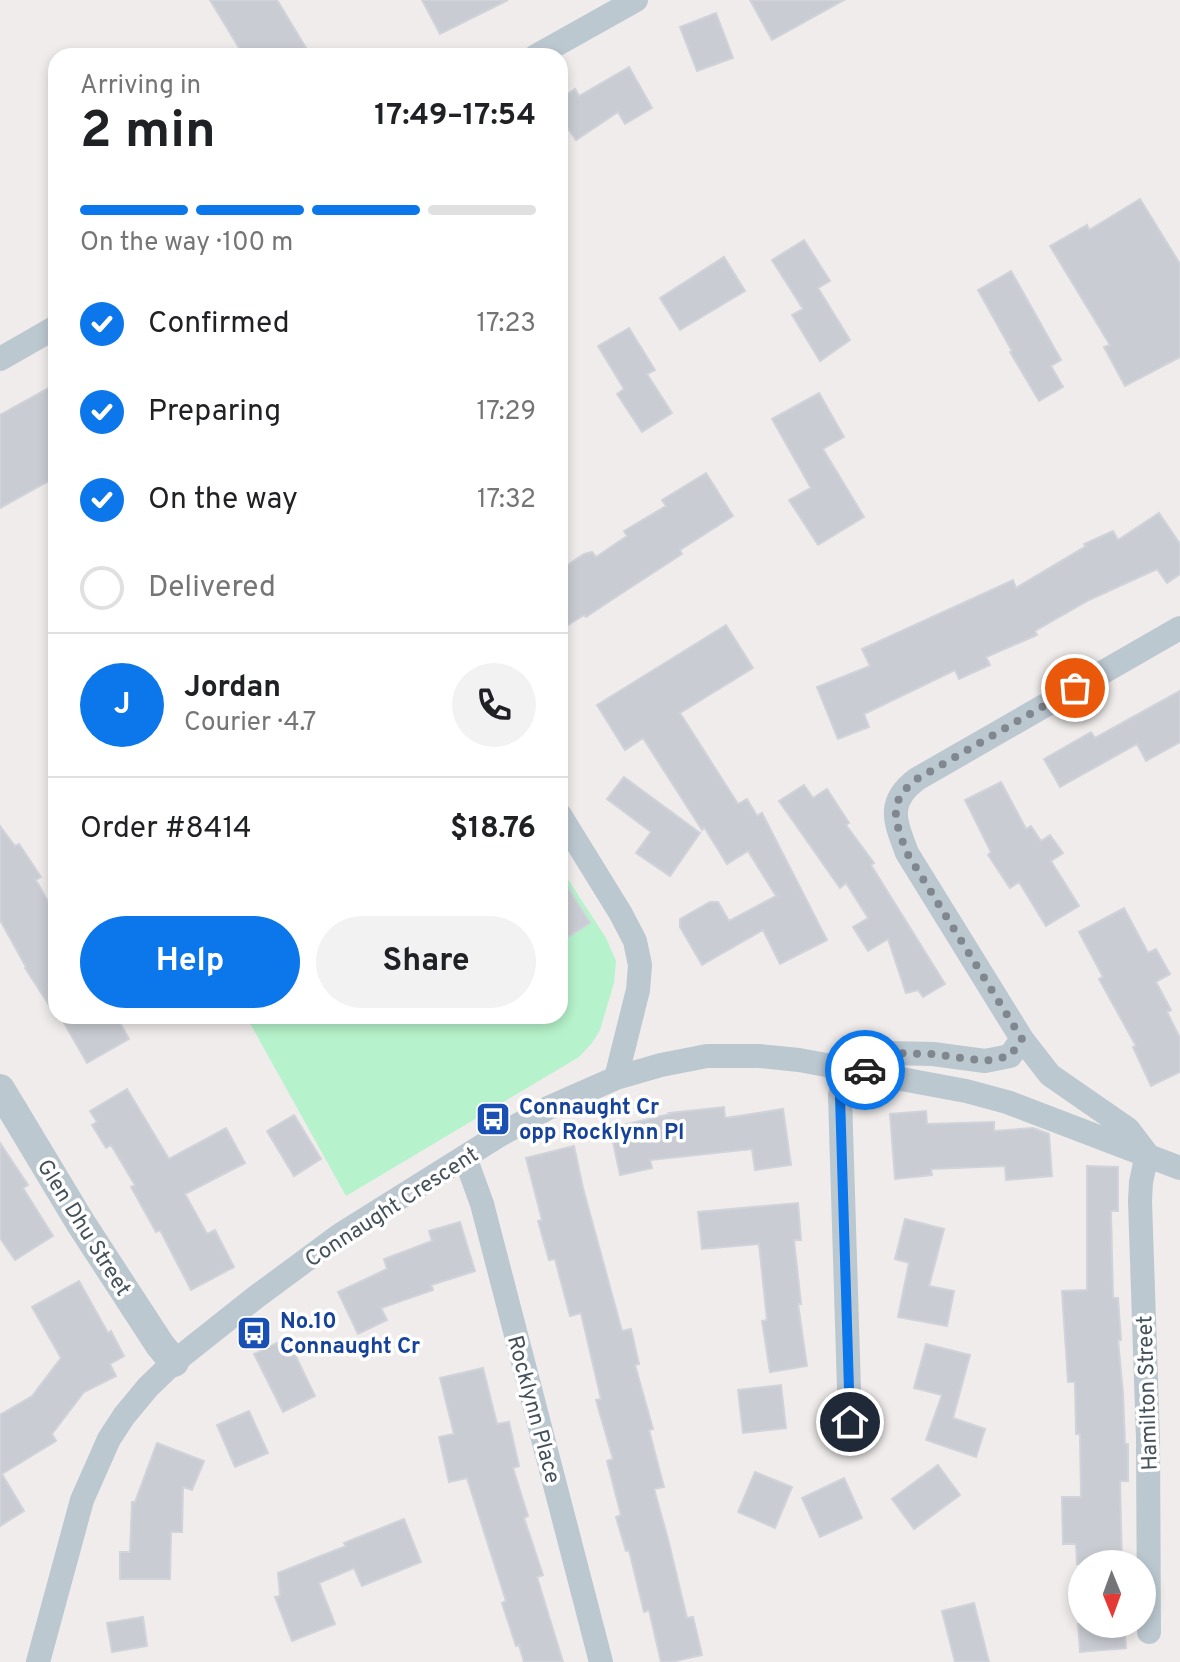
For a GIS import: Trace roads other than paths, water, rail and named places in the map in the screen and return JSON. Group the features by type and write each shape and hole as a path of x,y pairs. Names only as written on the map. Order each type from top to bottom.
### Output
{"street":[{"path":"550,48 636,0"},
{"path":"0,359 48,332"},
{"path":"1147,1154 1128,1129 1050,1075 1022,1039 907,853 897,826 895,806 904,789 917,779 1180,628"},
{"path":"568,828 621,914 635,941 640,965 638,990 616,1078"},
{"path":"850,1422 840,1096 852,1071 888,1053 933,1054 985,1061 1010,1056 1022,1039"},
{"name":"Connaught Crescent","path":"38,1662 82,1500 97,1462 124,1416 148,1387 174,1362 256,1297 340,1235 548,1108 616,1078 707,1056 799,1060 966,1091 1007,1102 1180,1168"},
{"name":"Glen Dhu Street","path":"0,1089 80,1222 174,1362"},
{"name":"Hamilton Street","path":"1147,1154 1140,1201 1149,1550"},
{"name":"Rocklynn Place","path":"465,1157 482,1204 601,1662"}],"place":[{"name":"Connaught Cr opp Rocklynn Pl","path":"493,1119"},
{"name":"No.10 Connaught Cr","path":"254,1333"}]}
